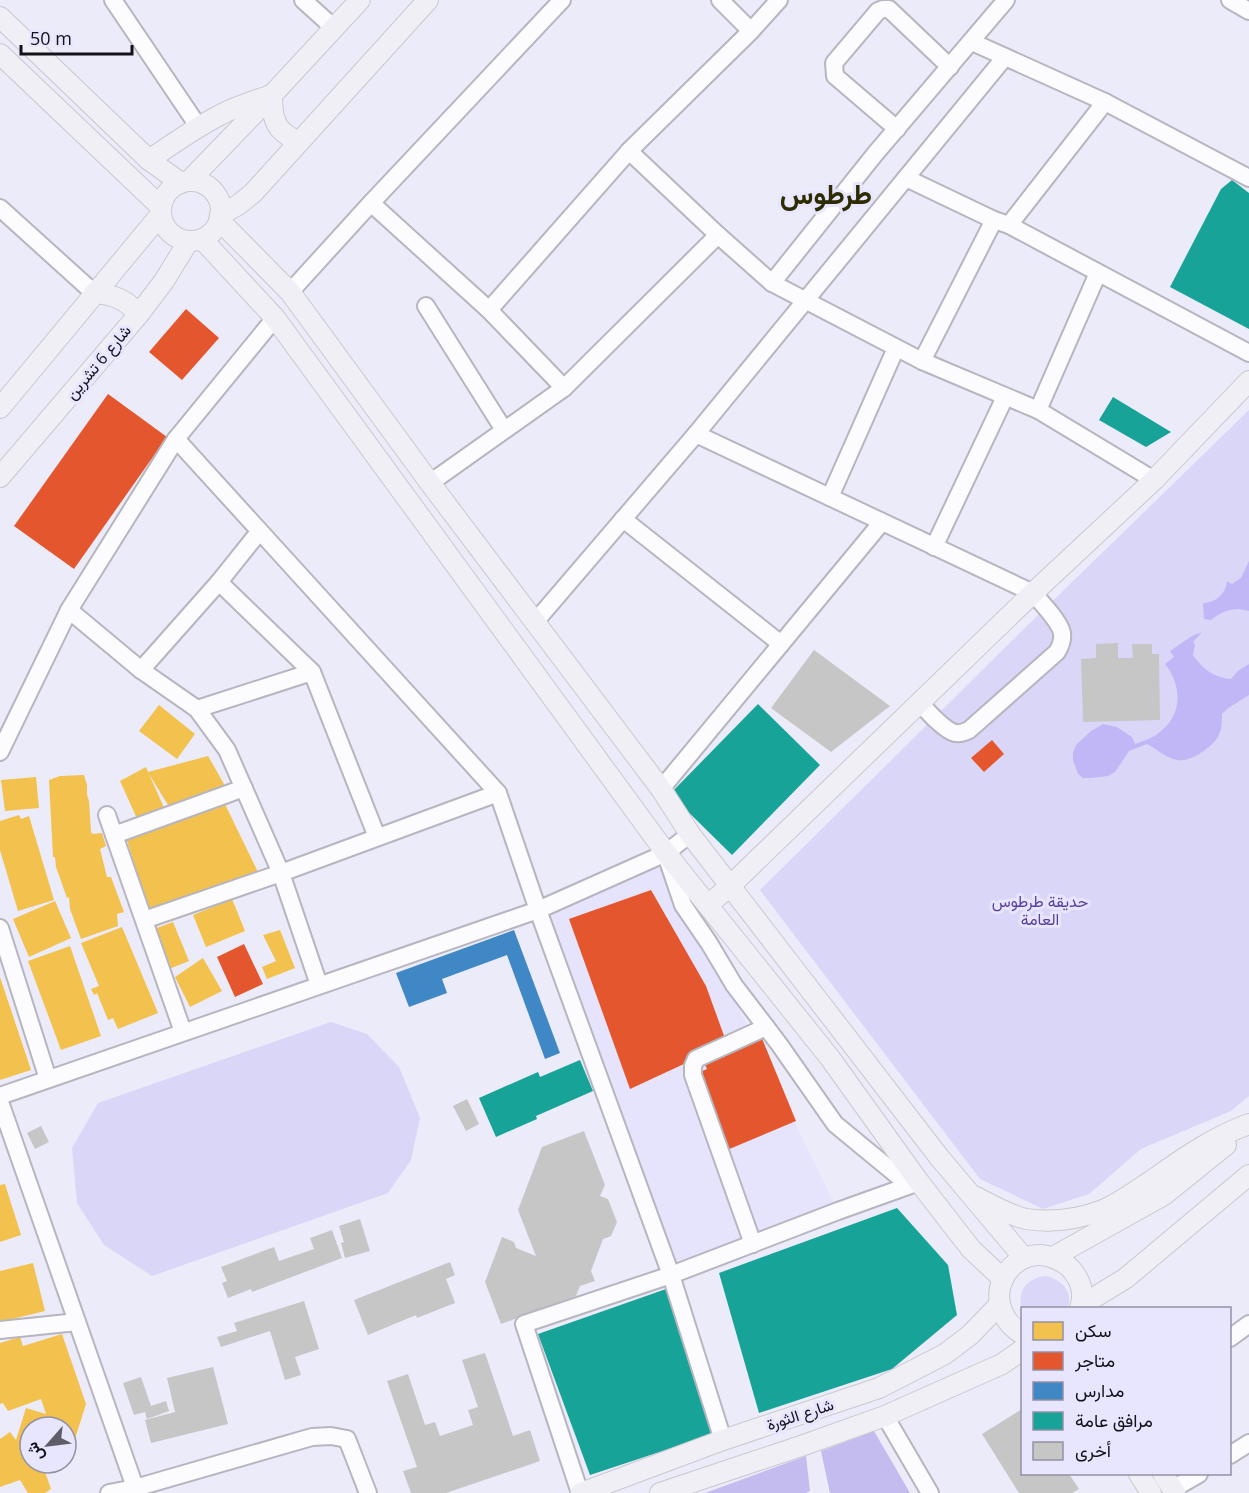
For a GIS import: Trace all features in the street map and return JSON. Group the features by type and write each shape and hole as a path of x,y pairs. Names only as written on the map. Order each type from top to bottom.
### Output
{"main road":[{"path":"0,18 149,160 185,182 198,182 213,191 218,198 220,218 210,235 195,241 178,239 163,224 161,210 164,196 171,188 185,182 272,95 360,0"},
{"path":"220,218 253,193 428,0"},
{"path":"2,59 161,210"},
{"path":"149,160 198,126 240,106 272,95"},
{"path":"272,95 273,119 277,126 283,133 299,142"},
{"path":"0,408 161,210"},
{"path":"220,218 290,292 430,483 661,789 690,834 939,1157 1024,1258"},
{"path":"195,241 275,318 666,853 830,1058 914,1183 971,1249 1003,1279"},
{"name":"شارع 6 تشرين","path":"0,477 139,314 195,241"},
{"path":"94,293 124,300 139,314"},
{"path":"708,905 1154,480 1249,381"},
{"path":"970,1194 1024,1218 1051,1221 1076,1218 1104,1210 1229,1131 1249,1125"},
{"path":"1053,1257 1164,1195 1249,1125"},
{"path":"1081,1307 1126,1278 1249,1175"},
{"path":"1021,1333 1013,1328 1004,1317 999,1294 1003,1279 1013,1266 1024,1258 1043,1255 1064,1262 1079,1281 1082,1293 1081,1307"},
{"name":"شارع الثورة","path":"580,1493 723,1440 879,1388 945,1354 970,1335 1000,1304"},
{"name":"شارع الثورة","path":"660,1493 885,1416 1002,1364 1021,1351"},
{"path":"1140,1475 1151,1493"}],"street":[{"path":"113,0 198,126"},
{"path":"303,0 334,28"},
{"path":"290,292 562,0"},
{"path":"720,0 751,30"},
{"path":"489,310 629,151 779,0"},
{"path":"772,283 897,129 1006,0"},
{"path":"1230,0 1249,11"},
{"path":"897,129 835,76 833,70 834,63 878,11 889,9 950,67"},
{"path":"972,42 1105,102 1249,178"},
{"path":"535,622 696,434 1005,57"},
{"path":"922,361 1002,223 1105,102"},
{"path":"629,151 772,283 922,361 1038,410 1154,480"},
{"path":"906,178 1002,223 1249,353"},
{"path":"371,203 489,310 564,388"},
{"path":"0,208 94,293"},
{"path":"430,483 564,388 718,235"},
{"path":"1038,410 1098,273"},
{"path":"426,306 504,430"},
{"path":"0,752 69,610 176,439 275,318"},
{"path":"830,498 896,348"},
{"path":"934,547 1005,397"},
{"path":"696,434 1033,593 1047,608 1062,632 1061,645 1057,652 969,730 954,733 920,704"},
{"path":"176,439 498,793 538,910 671,1275 723,1440"},
{"path":"623,519 781,644"},
{"path":"661,789 882,522"},
{"path":"141,670 219,582 259,532"},
{"path":"219,582 312,672 377,837"},
{"path":"69,610 141,670 197,709 227,750 281,873 319,985"},
{"path":"197,709 312,672"},
{"path":"114,835 244,788"},
{"path":"144,920 281,873 498,793"},
{"path":"107,814 183,1032"},
{"path":"0,1096 538,910 666,853 690,834"},
{"path":"666,853 683,905 734,985 835,1124 914,1183"},
{"path":"0,928 48,1079"},
{"path":"753,1244 693,1075 693,1066 696,1059 766,1027"},
{"path":"0,1102 136,1490"},
{"path":"580,1493 524,1324 671,1275 914,1183"},
{"path":"0,1330 77,1322"},
{"path":"1231,1337 1249,1324"},
{"path":"885,1416 930,1493"},
{"path":"110,1493 136,1490 312,1437 331,1436 347,1439 368,1493"},
{"path":"1231,1454 1249,1443"},
{"path":"1170,1485 1194,1475"}],"shaded area":[{"path":"1249,561 1249,611 1229,610 1211,620 1204,619 1203,603 1219,597 1225,590 1227,581 1232,584 1241,578"},
{"path":"1202,632 1193,642 1195,645 1193,655 1209,672 1231,679 1249,664 1249,695 1222,714 1221,729 1214,742 1199,754 1182,760 1169,757 1147,744 1129,751 1115,772 1108,776 1083,778 1078,774 1073,760 1076,745 1091,731 1103,724 1117,727 1132,737 1135,744 1154,736 1165,728 1175,711 1177,701 1175,682 1165,664 1174,657 1170,651"},
{"path":"663,861 706,942 838,1211 671,1275 538,910"},
{"path":"874,1431 910,1493 830,1493 821,1451"},
{"path":"806,1456 810,1491 806,1493 705,1493"}],"green space":[{"name":"حديقة طرطوس العامة","path":"1249,410 1249,1096 1231,1111 1141,1149 1089,1194 1043,1209 980,1179 760,890"},
{"path":"331,1022 367,1034 399,1067 420,1118 411,1160 388,1193 152,1276 104,1245 77,1203 72,1148 98,1103"},
{"path":"1046,1276 1057,1280 1065,1287 1069,1296 1068,1307 1021,1307 1022,1292 1028,1283"}],"building: سكن":[{"path":"159,705 195,734 177,759 139,731"},
{"path":"208,756 228,791 171,810 149,774 166,812 139,823 120,781 146,767 148,772"},
{"path":"84,775 91,831 92,834 102,833 106,846 100,849 107,877 111,877 124,912 117,914 118,926 81,939 70,909 69,897 67,898 56,867 55,857 53,857 49,780 60,776"},
{"path":"36,777 39,808 5,811 1,780"},
{"path":"222,798 258,872 148,910 126,837"},
{"path":"19,815 21,819 29,816 54,900 18,911 0,850 0,821"},
{"path":"232,899 245,931 206,947 193,915"},
{"path":"55,901 71,938 29,957 13,919"},
{"path":"173,922 189,961 169,969 154,929"},
{"path":"122,927 158,1013 118,1029 113,1018 108,1020 97,993 94,995 91,989 99,986 81,943"},
{"path":"280,930 295,968 267,979 262,967 276,961 263,935"},
{"path":"70,946 101,1036 61,1050 28,961"},
{"path":"203,958 222,991 190,1007 175,977"},
{"path":"0,977 31,1070 0,1080"},
{"path":"5,1184 21,1235 0,1242 0,1185"},
{"path":"33,1263 45,1311 0,1322 0,1271"},
{"path":"62,1334 86,1404 78,1429 78,1415 24,1415 26,1408 46,1414 41,1399 8,1411 3,1403 0,1404 0,1343 20,1337 23,1346"},
{"path":"10,1432 16,1440 18,1434 18,1475 46,1475 51,1489 45,1493 28,1493 20,1480 0,1487 0,1439"}],"building: متاجر":[{"path":"186,309 219,338 182,380 149,352"},
{"path":"108,394 167,437 74,569 14,526"},
{"path":"992,740 1004,754 984,772 971,758"},
{"path":"651,890 706,986 727,1044 630,1089 569,919"},
{"path":"244,944 263,984 235,997 217,957"},
{"path":"761,1036 796,1121 727,1150 695,1074 707,1069 703,1060"}],"building: مدارس":[{"path":"514,930 560,1053 545,1059 507,955 442,979 447,993 409,1007 396,973"}],"building: مرافق عامة":[{"path":"1232,180 1249,193 1249,329 1170,287 1221,189"},
{"path":"1113,397 1171,432 1146,447 1099,420"},
{"path":"758,704 820,765 732,855 670,794"},
{"path":"580,1060 593,1091 536,1116 537,1119 496,1137 479,1098 538,1072 540,1077"},
{"path":"897,1208 948,1265 957,1315 892,1369 759,1413 719,1273"},
{"path":"666,1289 714,1434 590,1475 538,1334"}],"building: أخرى":[{"path":"1118,643 1118,658 1133,658 1132,644 1152,644 1152,654 1159,654 1160,720 1083,722 1081,659 1096,658 1096,644"},
{"path":"814,650 890,706 831,752 771,708"},
{"path":"467,1099 479,1124 466,1131 453,1106"},
{"path":"41,1126 49,1142 35,1149 27,1133"},
{"path":"584,1131 605,1185 600,1196 608,1199 617,1222 611,1236 603,1239 591,1271 595,1281 580,1286 576,1296 501,1324 485,1282 502,1237 514,1242 516,1248 536,1256 518,1210 542,1147"},
{"path":"360,1219 370,1251 345,1258 341,1243 344,1242 339,1226"},
{"path":"332,1230 342,1258 252,1292 251,1289 228,1298 222,1283 227,1281 221,1267 274,1247 279,1261 314,1249 310,1238"},
{"path":"450,1262 455,1275 446,1279 455,1303 417,1318 416,1315 368,1335 354,1300"},
{"path":"304,1301 319,1349 295,1357 301,1375 285,1380 270,1331 221,1347 217,1337 237,1331 234,1323"},
{"path":"485,1353 513,1436 530,1430 540,1461 446,1493 411,1493 403,1471 417,1467 387,1381 408,1374 425,1425 435,1422 440,1436 473,1425 468,1410 478,1407 462,1360"},
{"path":"213,1367 228,1424 151,1443 145,1420 175,1412 167,1378"},
{"path":"141,1377 151,1406 166,1401 169,1411 147,1419 145,1412 134,1415 123,1383"},
{"path":"1021,1410 1021,1475 1070,1475 1079,1489 1072,1493 1019,1493 982,1434"}],"district":[{"name":"طرطوس","path":"826,194"}]}
